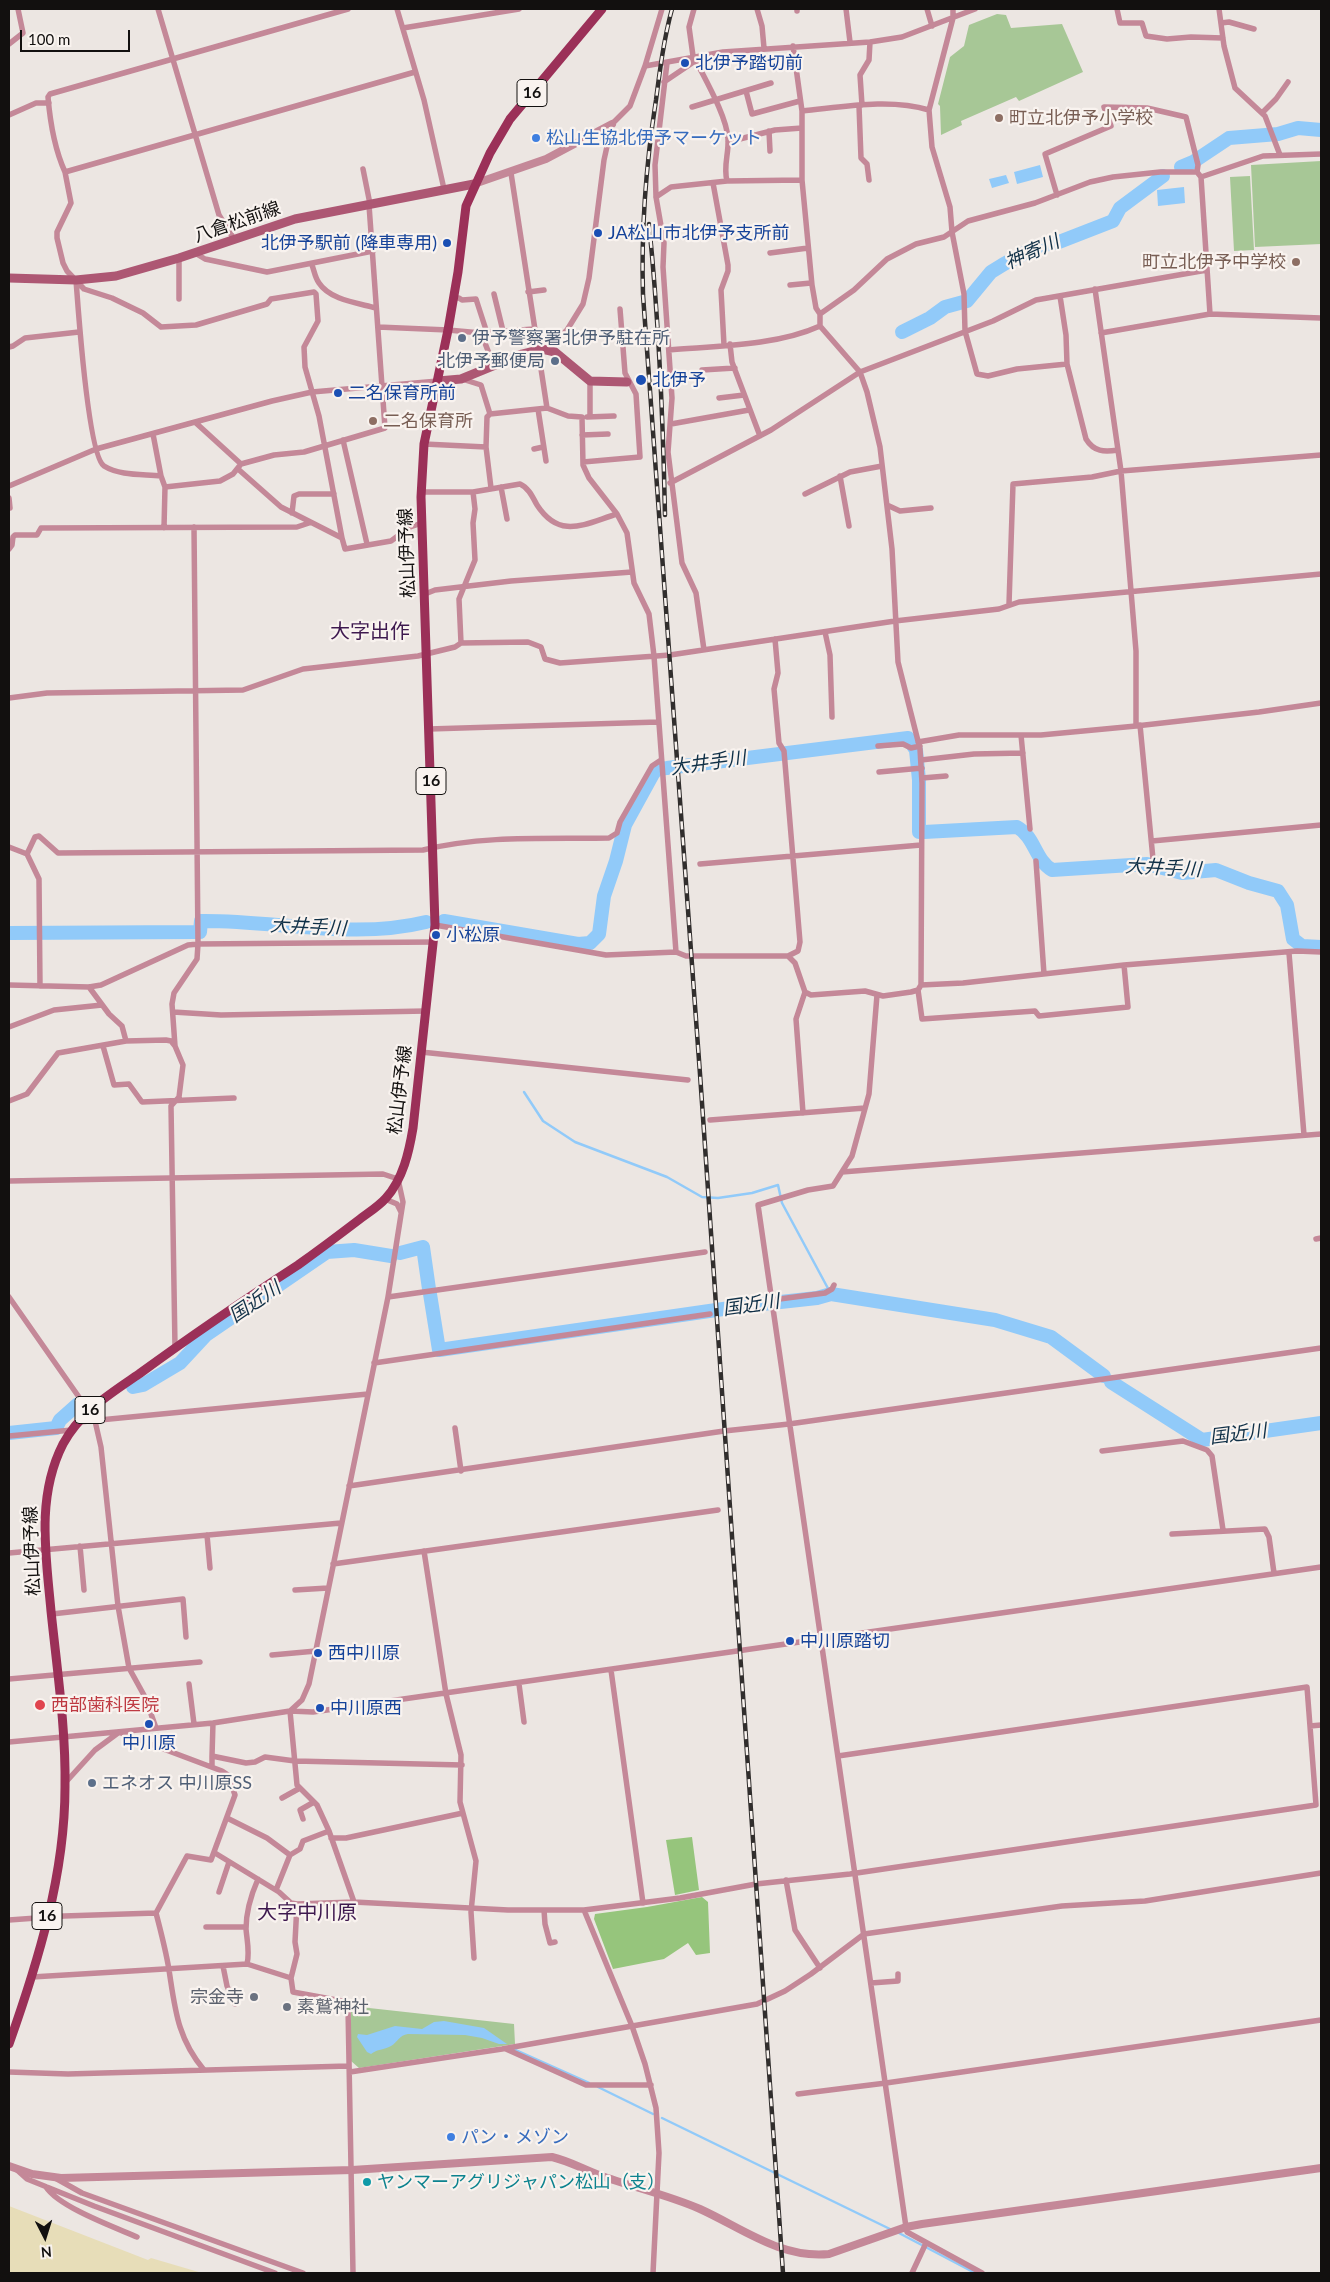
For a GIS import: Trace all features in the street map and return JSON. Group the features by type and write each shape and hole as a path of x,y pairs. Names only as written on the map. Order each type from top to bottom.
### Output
{"main road":[{"name":"松山伊予線","path":"9,2040 32,1977 47,1917 63,1838 66,1783 45,1549 44,1514 47,1489 56,1460 74,1426 88,1410 175,1347 326,1245 385,1199 398,1179 408,1156 413,1128 436,925 422,523 424,444 448,330 466,206 474,184 510,119 602,9"},
{"name":"八倉松前線","path":"9,278 76,280 124,274 195,253 295,219 474,184"},
{"path":"438,381 461,379 537,349 547,349 555,352 590,381 627,382"}],"street":[{"path":"9,44 23,33 18,9"},
{"path":"158,9 219,215 234,239"},
{"path":"314,292 271,298 268,304 208,322 170,328 161,327 143,313 112,298 84,289 63,263 56,238 71,203 65,172 58,156 49,103 50,94 348,9"},
{"path":"397,9 428,116 444,189"},
{"path":"403,28 519,9"},
{"path":"474,184 511,173 569,148 612,124 630,106 645,66 662,9"},
{"path":"694,9 689,27 694,58 716,99 728,142 725,166 727,181"},
{"path":"758,9 764,48"},
{"path":"846,9 850,42"},
{"path":"927,9 932,26"},
{"path":"953,9 953,18 929,110 932,147 950,206 952,232 964,301 965,331 977,374 982,376 1067,364"},
{"path":"645,66 694,58 706,54 764,48 870,42 902,37 975,9"},
{"path":"1117,9 1120,23 1142,23 1146,36 1167,39 1192,37 1223,38"},
{"path":"1219,9 1223,38 1235,88 1262,112 1270,122 1280,155"},
{"path":"1221,23 1229,22 1254,29"},
{"path":"869,180 867,164 861,158 860,75 869,60 870,42"},
{"path":"794,46 802,111 802,180 811,282 816,308 820,314 820,326 860,372 867,392 882,466 887,506 892,549 895,621 900,672 921,760 919,769 922,778 919,988 922,1019 1035,1011 1039,1016 1128,1007 1124,965"},
{"path":"664,82 694,58"},
{"path":"667,63 657,136 656,197 664,243 663,267 672,398 668,452 670,483 682,563 696,593 704,650"},
{"path":"65,172 415,72"},
{"path":"1262,112 1276,99 1288,82"},
{"path":"692,108 771,83"},
{"path":"746,91 752,114 800,101"},
{"path":"9,115 36,102 49,103"},
{"path":"802,111 900,104 929,110"},
{"path":"1057,195 1045,154 1111,126 1104,107 1147,108 1182,115 1188,121 1199,174 1210,314"},
{"path":"547,349 567,330 583,304 589,278 604,160 612,124"},
{"path":"728,142 769,131 802,128"},
{"path":"769,131 770,151"},
{"path":"820,314 854,290 887,258 908,247 935,240 952,232 968,221 1057,195 1090,182 1126,174 1199,174 1252,158 1321,154"},
{"path":"165,487 220,481 239,466 274,455 304,452 385,428 373,251 369,204 363,169"},
{"path":"511,173 546,408"},
{"path":"656,197 671,187 727,181 802,180"},
{"path":"712,183 728,265 726,278 721,290 727,345 760,436"},
{"path":"770,253 808,248"},
{"path":"195,253 214,262 267,272 312,265 335,257 373,251"},
{"path":"179,258 179,299"},
{"path":"312,265 318,283 335,296 376,308"},
{"path":"670,483 760,436 860,372 993,321 1036,300 1207,270"},
{"path":"76,280 80,332 96,449 102,465 128,473 161,476"},
{"path":"790,285 811,282"},
{"path":"318,283 314,292 316,294 318,321 304,347 305,367 324,445 345,549 391,541 410,527 422,523"},
{"path":"1096,289 1121,470 1136,651 1138,726 1153,859"},
{"path":"528,292 544,290"},
{"path":"494,294 503,331"},
{"path":"1060,296 1066,335 1067,364 1086,439 1090,445 1102,452 1118,450"},
{"path":"453,298 462,300 476,299 494,366"},
{"path":"583,462 640,457 636,394 627,382 625,373 620,309"},
{"path":"1102,333 1210,314 1321,318"},
{"path":"669,350 727,345 774,338 808,331 820,326"},
{"path":"378,327 484,333 533,328"},
{"path":"9,346 13,346 25,338 80,332"},
{"path":"702,370 735,368"},
{"path":"461,379 481,385 490,414"},
{"path":"9,486 96,449 312,392 438,381"},
{"path":"590,381 590,417"},
{"path":"719,398 744,395"},
{"path":"490,414 546,408 568,416 614,416"},
{"path":"538,409 546,461"},
{"path":"671,424 749,410"},
{"path":"490,414 487,417 486,446 491,488"},
{"path":"582,417 583,462 589,478 616,514 627,533 634,583 649,614 654,656 676,952"},
{"path":"196,423 281,507 309,523 342,538"},
{"path":"153,434 165,487 164,528"},
{"path":"582,435 608,434"},
{"path":"343,440 367,544"},
{"path":"424,444 486,446"},
{"path":"534,449 544,447"},
{"path":"1009,604 1013,484 1092,477 1121,470 1321,455"},
{"path":"805,494 840,476 860,469 882,466"},
{"path":"840,476 849,526"},
{"path":"422,492 473,492 520,484 524,486 545,516 564,527 575,527 616,514"},
{"path":"500,488 507,519"},
{"path":"461,643 459,599 466,587 475,560 473,523 476,509 473,492"},
{"path":"292,513 294,496 299,494 334,494"},
{"path":"9,498 10,508"},
{"path":"887,506 900,511 931,508"},
{"path":"9,549 15,535 37,535 41,528 297,527 309,523"},
{"path":"175,1347 171,1106 181,1087 183,1065 175,1046 174,993 192,970 197,959 198,944 194,527"},
{"path":"425,594 435,590 510,581 632,572"},
{"path":"9,698 47,693 243,690 303,669 427,654 455,647 461,643 536,643 545,659 560,663 654,656 895,621 1000,609 1009,604 1039,600 1321,574"},
{"path":"825,632 830,655 832,717"},
{"path":"436,925 606,955 676,952 686,956 788,956 794,954 800,947 784,751 779,743 774,690 778,673 776,639"},
{"path":"878,746 903,744 917,746 959,735 1021,735 1138,726 1321,703"},
{"path":"430,729 658,722"},
{"path":"1021,735 1030,829"},
{"path":"921,760 974,754 1023,754"},
{"path":"27,854 35,837 39,836 58,853 423,850 434,847 485,842 614,837 652,766 661,765"},
{"path":"879,772 919,769"},
{"path":"922,778 946,776"},
{"path":"1152,841 1321,825"},
{"path":"700,864 921,845"},
{"path":"9,847 27,854 39,879 40,986"},
{"path":"1036,861 1044,974"},
{"path":"9,985 89,988 100,985 188,945 434,942"},
{"path":"805,992 818,995 865,991 877,996 919,988 1124,965 1297,951 1321,952"},
{"path":"1289,953 1304,1135"},
{"path":"788,956 795,963 805,992 796,1019 803,1113"},
{"path":"89,988 122,1026 126,1041"},
{"path":"877,996 869,1094 857,1145 842,1172 833,1186 808,1190 758,1205 907,2232 982,2273"},
{"path":"9,1027 54,1010 102,1005"},
{"path":"173,1012 221,1015 426,1011"},
{"path":"9,1101 27,1094 58,1054 126,1041 166,1040 175,1046"},
{"path":"103,1046 114,1085 129,1084 142,1102 176,1099 234,1098"},
{"path":"421,1052 688,1080"},
{"path":"710,1120 865,1108"},
{"path":"842,1172 1321,1134"},
{"path":"9,1181 383,1174 398,1179 403,1194 388,1297 316,1652 306,1692 297,1706 290,1711"},
{"path":"385,1199 397,1204 401,1212"},
{"path":"388,1297 705,1252"},
{"path":"772,1300 825,1293 832,1289 834,1285"},
{"path":"9,1297 94,1421 101,1447 113,1544 118,1606 129,1668 145,1697 156,1728"},
{"path":"374,1363 710,1314"},
{"path":"349,1486 724,1431 789,1424 1321,1348"},
{"path":"9,1436 94,1421 368,1394"},
{"path":"455,1428 461,1471"},
{"path":"1102,1451 1183,1440 1207,1450 1212,1456 1223,1530"},
{"path":"333,1564 718,1510"},
{"path":"9,1553 341,1523"},
{"path":"1172,1534 1265,1528 1269,1537 1274,1573"},
{"path":"207,1535 210,1568"},
{"path":"80,1546 84,1590"},
{"path":"424,1551 446,1694 462,1764 460,1802 476,1868 472,1907 474,1958"},
{"path":"9,1742 213,1722 290,1711 313,1712 519,1684 821,1638 1321,1567"},
{"path":"295,1590 328,1588"},
{"path":"52,1614 183,1599 186,1637"},
{"path":"272,1655 316,1652"},
{"path":"9,1679 200,1662"},
{"path":"611,1670 643,1903"},
{"path":"189,1684 194,1724"},
{"path":"519,1684 524,1722"},
{"path":"215,1853 276,1890 291,1903 296,1904 354,1902 584,1910 1316,1806 1307,1687 838,1756"},
{"path":"290,1711 296,1779 300,1788 314,1802 329,1831 354,1902"},
{"path":"212,1766 213,1722"},
{"path":"1310,1726 1321,1725"},
{"path":"120,1732 183,1757 212,1766 228,1775 235,1795 212,1860 188,1856 156,1913 169,1970 175,2013 179,2026 196,2060 204,2070"},
{"path":"66,1783 95,1750 120,1732"},
{"path":"212,1756 246,1763 255,1762 265,1757 295,1761 462,1764"},
{"path":"282,1798 300,1788"},
{"path":"302,1819 300,1810 314,1802"},
{"path":"331,1838 346,1838 463,1813"},
{"path":"227,1818 267,1838 290,1856"},
{"path":"276,1890 290,1856 300,1849 302,1841 329,1831"},
{"path":"219,1892 229,1862"},
{"path":"9,2072 68,2074 204,2070 349,2069 505,2049 757,2004 785,1991 820,1968 864,1934 1062,1906 1145,1901 1321,1874"},
{"path":"247,1964 249,1957 246,1928 250,1899 258,1879"},
{"path":"786,1880 795,1930 820,1968"},
{"path":"296,1904 295,1942 298,1954 291,1978 292,1989 296,1994 346,2003 348,2008 354,2273"},
{"path":"544,1910 550,1944 555,1942"},
{"path":"584,1910 632,2026 651,2085 658,2123 653,2273"},
{"path":"9,1920 156,1913"},
{"path":"206,1927 246,1928"},
{"path":"32,1977 247,1964 291,1978"},
{"path":"223,1966 227,1986 234,2004"},
{"path":"871,1983 894,1983 898,1981 898,1974"},
{"path":"798,2094 1321,2020"},
{"path":"505,2049 593,2085 651,2085"},
{"path":"12,2167 53,2177 352,2170 552,2157 566,2160 597,2174 656,2192 701,2210 760,2240 812,2255 829,2254 906,2227 1321,2168"},
{"path":"12,2167 27,2179 46,2187 275,2273"},
{"path":"53,2177 82,2193 302,2273"},
{"path":"46,2187 66,2204 137,2237"},
{"path":"912,2273 926,2243"}],"green space":[{"path":"997,14 1006,15 1011,28 1062,24 1083,72 1019,101 1016,97 961,121 962,125 941,135 940,106 938,104 950,57 964,46 969,25"},
{"path":"1321,161 1321,244 1255,247 1251,165"},
{"path":"1250,176 1254,250 1234,251 1230,177"},
{"path":"692,1837 699,1890 675,1895 666,1840"},
{"path":"702,1897 708,1902 710,1953 696,1955 688,1943 664,1959 613,1969 594,1919 595,1914"},
{"path":"351,2006 514,2024 515,2044 359,2068 351,2061"}],"sand":[{"path":"9,2206 148,2260 151,2258 202,2273 9,2273"}],"water":[{"path":"1040,165 1043,177 1017,184 1014,172"},
{"path":"1006,175 1009,183 992,188 989,179"},
{"path":"1184,187 1185,203 1158,206 1157,190"},
{"path":"444,2021 484,2028 507,2044 499,2044 465,2035 408,2034 391,2046 371,2054 367,2052 357,2037 358,2034 367,2035 395,2026 422,2029 434,2022"}],"waterway":[{"name":"神寄川","path":"1181,167 1193,162 1229,138 1278,134 1298,128 1321,130"},
{"name":"神寄川","path":"902,332 930,318 945,307 967,301 991,272 1038,246 1059,242 1113,221 1120,208 1163,176"},
{"name":"大井手川","path":"444,921 578,944 590,943 599,934 604,896 616,861 625,825 657,769 908,738 916,750 919,780 919,832"},
{"name":"大井手川","path":"924,832 1017,827 1028,837 1046,866 1052,870 1147,864 1182,873 1216,870 1249,883 1278,891 1287,905 1293,939 1302,946 1321,947"},
{"name":"大井手川","path":"200,932 201,921 229,921 342,929 398,927 426,922"},
{"name":"大井手川","path":"9,933 196,932"},
{"path":"524,1092 543,1121 575,1142 667,1177 702,1197 718,1198 752,1193 778,1185 782,1203 831,1294"},
{"name":"国近川","path":"400,1253 423,1247 429,1289"},
{"name":"国近川","path":"133,1387 143,1385 180,1363 206,1335 327,1252 354,1250 391,1256"},
{"name":"国近川","path":"430,1294 439,1350 744,1306 817,1298 831,1294 995,1320 1051,1337 1104,1376"},
{"name":"国近川","path":"1111,1382 1202,1440 1321,1423"},
{"name":"国近川","path":"9,1433 56,1428 60,1420 78,1404"},
{"path":"513,2049 589,2083"},
{"path":"598,2087 653,2114"},
{"path":"662,2118 892,2230"},
{"path":"897,2232 975,2273"}],"railway":[{"path":"672,9 661,65 647,172 643,246 643,295 700,1074 783,2273"},
{"path":"649,224 660,370 665,515"}],"place":[{"name":"北伊予踏切前","path":"685,63"},
{"name":"町立北伊予小学校","path":"999,118"},
{"name":"松山生協北伊予マーケット","path":"536,138"},
{"name":"JA松山市北伊予支所前","path":"598,233"},
{"name":"北伊予駅前 (降車専用)","path":"447,243"},
{"name":"町立北伊予中学校","path":"1296,262"},
{"name":"伊予警察署北伊予駐在所","path":"462,338"},
{"name":"北伊予郵便局","path":"555,361"},
{"name":"北伊予","path":"641,380"},
{"name":"二名保育所前","path":"338,393"},
{"name":"二名保育所","path":"373,421"},
{"name":"小松原","path":"436,935"},
{"name":"中川原踏切","path":"790,1641"},
{"name":"西中川原","path":"318,1653"},
{"name":"西部歯科医院","path":"40,1705"},
{"name":"中川原西","path":"320,1708"},
{"name":"中川原","path":"149,1724"},
{"name":"エネオス 中川原SS","path":"92,1783"},
{"name":"宗金寺","path":"254,1997"},
{"name":"素鷲神社","path":"287,2007"},
{"name":"パン・メゾン","path":"451,2137"},
{"name":"ヤンマーアグリジャパン松山（支）","path":"367,2182"}],"district":[{"name":"大字出作","path":"370,632"},
{"name":"大字中川原","path":"307,1913"}]}
